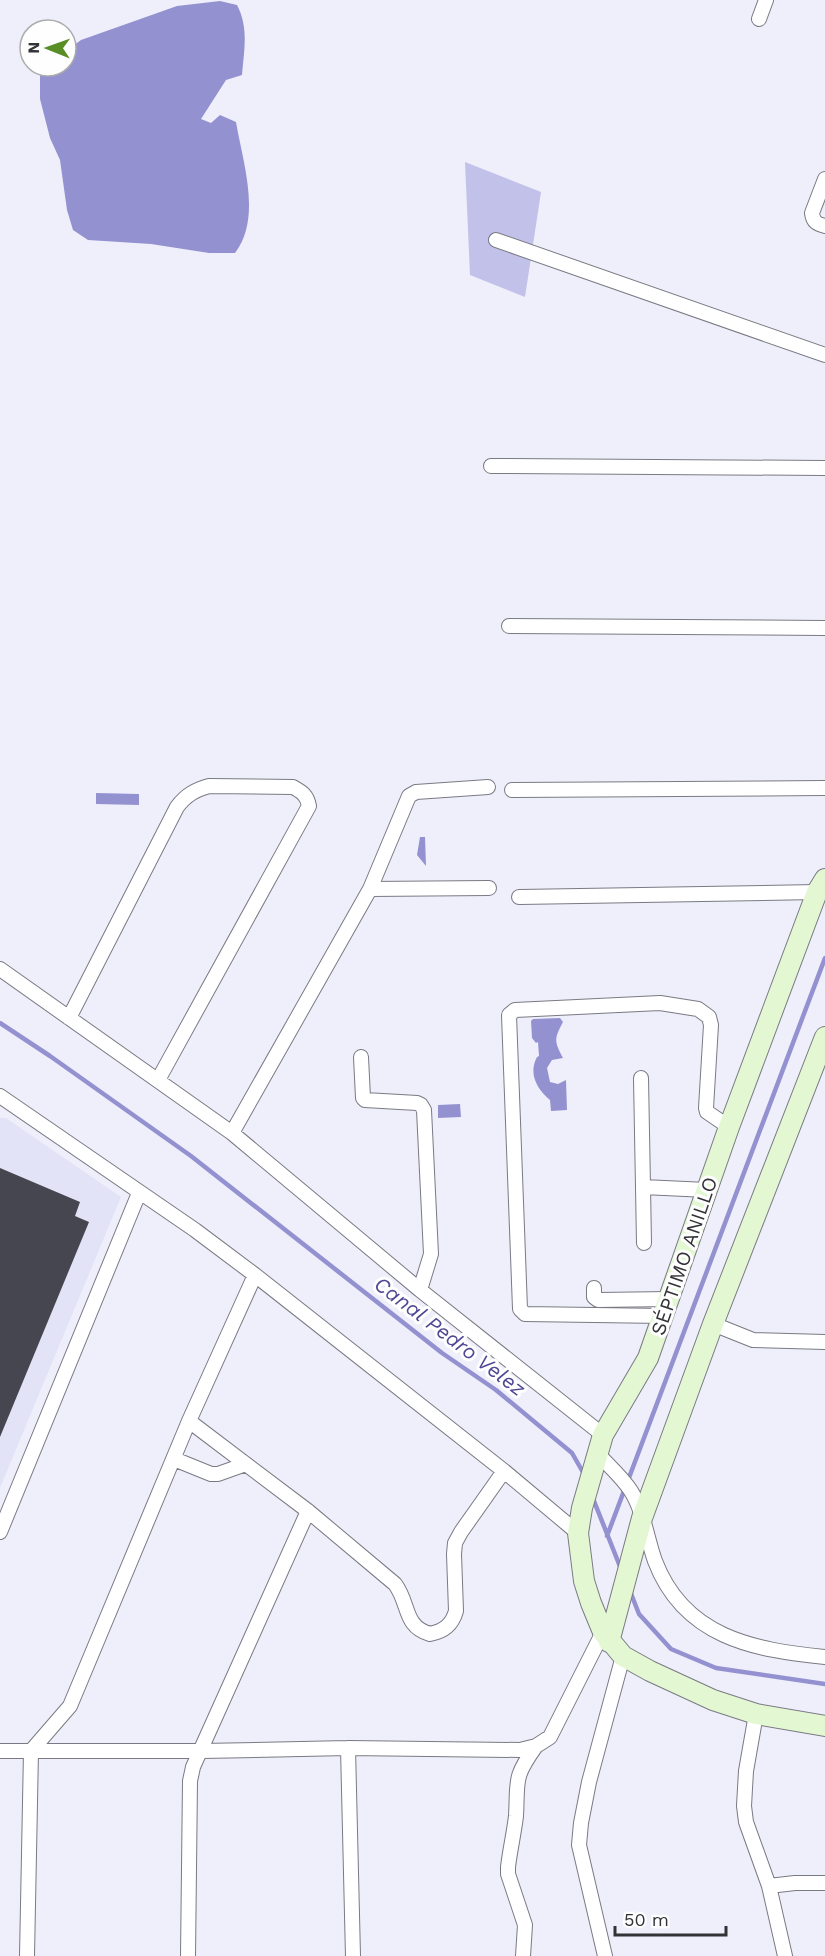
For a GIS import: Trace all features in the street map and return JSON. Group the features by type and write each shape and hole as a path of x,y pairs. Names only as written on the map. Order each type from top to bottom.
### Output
{"street":[{"path":"759,20 766,0"},
{"path":"825,179 812,213 816,224 825,226"},
{"path":"496,240 825,355"},
{"path":"491,466 825,468"},
{"path":"509,626 825,628"},
{"path":"69,1018 177,807 186,796 209,786 293,787 302,792 309,806 158,1080"},
{"path":"232,1133 370,888 411,794 488,787"},
{"path":"512,790 825,788"},
{"path":"519,897 821,886"},
{"name":"SÉPTIMO ANILLO","path":"612,1643 584,1581 578,1533 590,1476 599,1450 648,1358 729,1127 821,886"},
{"path":"370,888 489,888"},
{"path":"0,969 232,1133 420,1290 599,1450 631,1492 642,1518 655,1561 666,1584 680,1603 700,1621 723,1635 750,1646 782,1653 825,1657"},
{"path":"667,1307 525,1314 520,1309 509,1015 515,1010 660,1003 698,1009 709,1017 711,1025 707,1112 729,1127"},
{"path":"605,1956 579,1845 617,1611 642,1518 713,1324 825,1037"},
{"path":"361,1057 365,1100 417,1103 424,1110 430,1254 420,1290"},
{"path":"641,1078 644,1243"},
{"path":"0,1096 195,1230 255,1275 504,1471 578,1533"},
{"path":"643,1187 707,1190"},
{"path":"0,1532 139,1193"},
{"path":"27,1956 31,1751 70,1706 189,1421 255,1275"},
{"path":"594,1288 594,1297 598,1300 667,1307"},
{"path":"713,1324 753,1340 825,1342"},
{"path":"189,1421 308,1511 395,1584 404,1599 410,1622 416,1628 430,1634 447,1628 453,1620 456,1611 455,1543 504,1471"},
{"path":"174,1459 211,1474 218,1474 246,1464"},
{"path":"188,1956 190,1781 193,1767 308,1511"},
{"path":"612,1643 658,1675 713,1700 756,1714 825,1726"},
{"path":"0,1751 348,1748 520,1750 536,1746 550,1737 612,1643"},
{"path":"756,1714 746,1771 744,1806 746,1822 769,1886 785,1956"},
{"path":"523,1956 525,1924 508,1874 508,1867 516,1814 516,1783 519,1772 536,1746"},
{"path":"348,1748 353,1956"},
{"path":"769,1886 825,1883"}],"shaded area":[{"path":"220,1 237,5 243,22 245,39 242,75 226,80 201,119 211,123 220,115 236,122 246,172 249,207 248,224 235,253 209,253 151,244 88,240 73,230 67,210 60,160 50,138 40,99 40,78 78,78 78,42 81,40 177,6"},
{"path":"465,162 541,192 525,297 470,275"},
{"path":"96,793 139,794 139,805 96,804"},
{"path":"420,837 425,837 426,866 417,855"},
{"path":"560,1018 563,1022 556,1040 563,1058 552,1060 547,1068 550,1082 558,1084 566,1080 567,1110 551,1111 550,1100 535,1081 533,1069 539,1056 538,1042 536,1043 532,1038 531,1021"},
{"path":"460,1104 461,1117 438,1118 438,1105"},
{"path":"0,1118 6,1118 121,1197 0,1488"}],"building":[{"path":"0,1168 80,1202 75,1216 89,1222 0,1437"}],"waterway":[{"path":"607,1536 825,958"},
{"name":"Canal Pedro Velez","path":"0,1023 191,1156 442,1353 496,1390 572,1453 584,1474"},
{"name":"Canal Pedro Velez","path":"592,1496 621,1569"},
{"name":"Canal Pedro Velez","path":"630,1591 639,1614 671,1649 716,1668 825,1684"}]}
